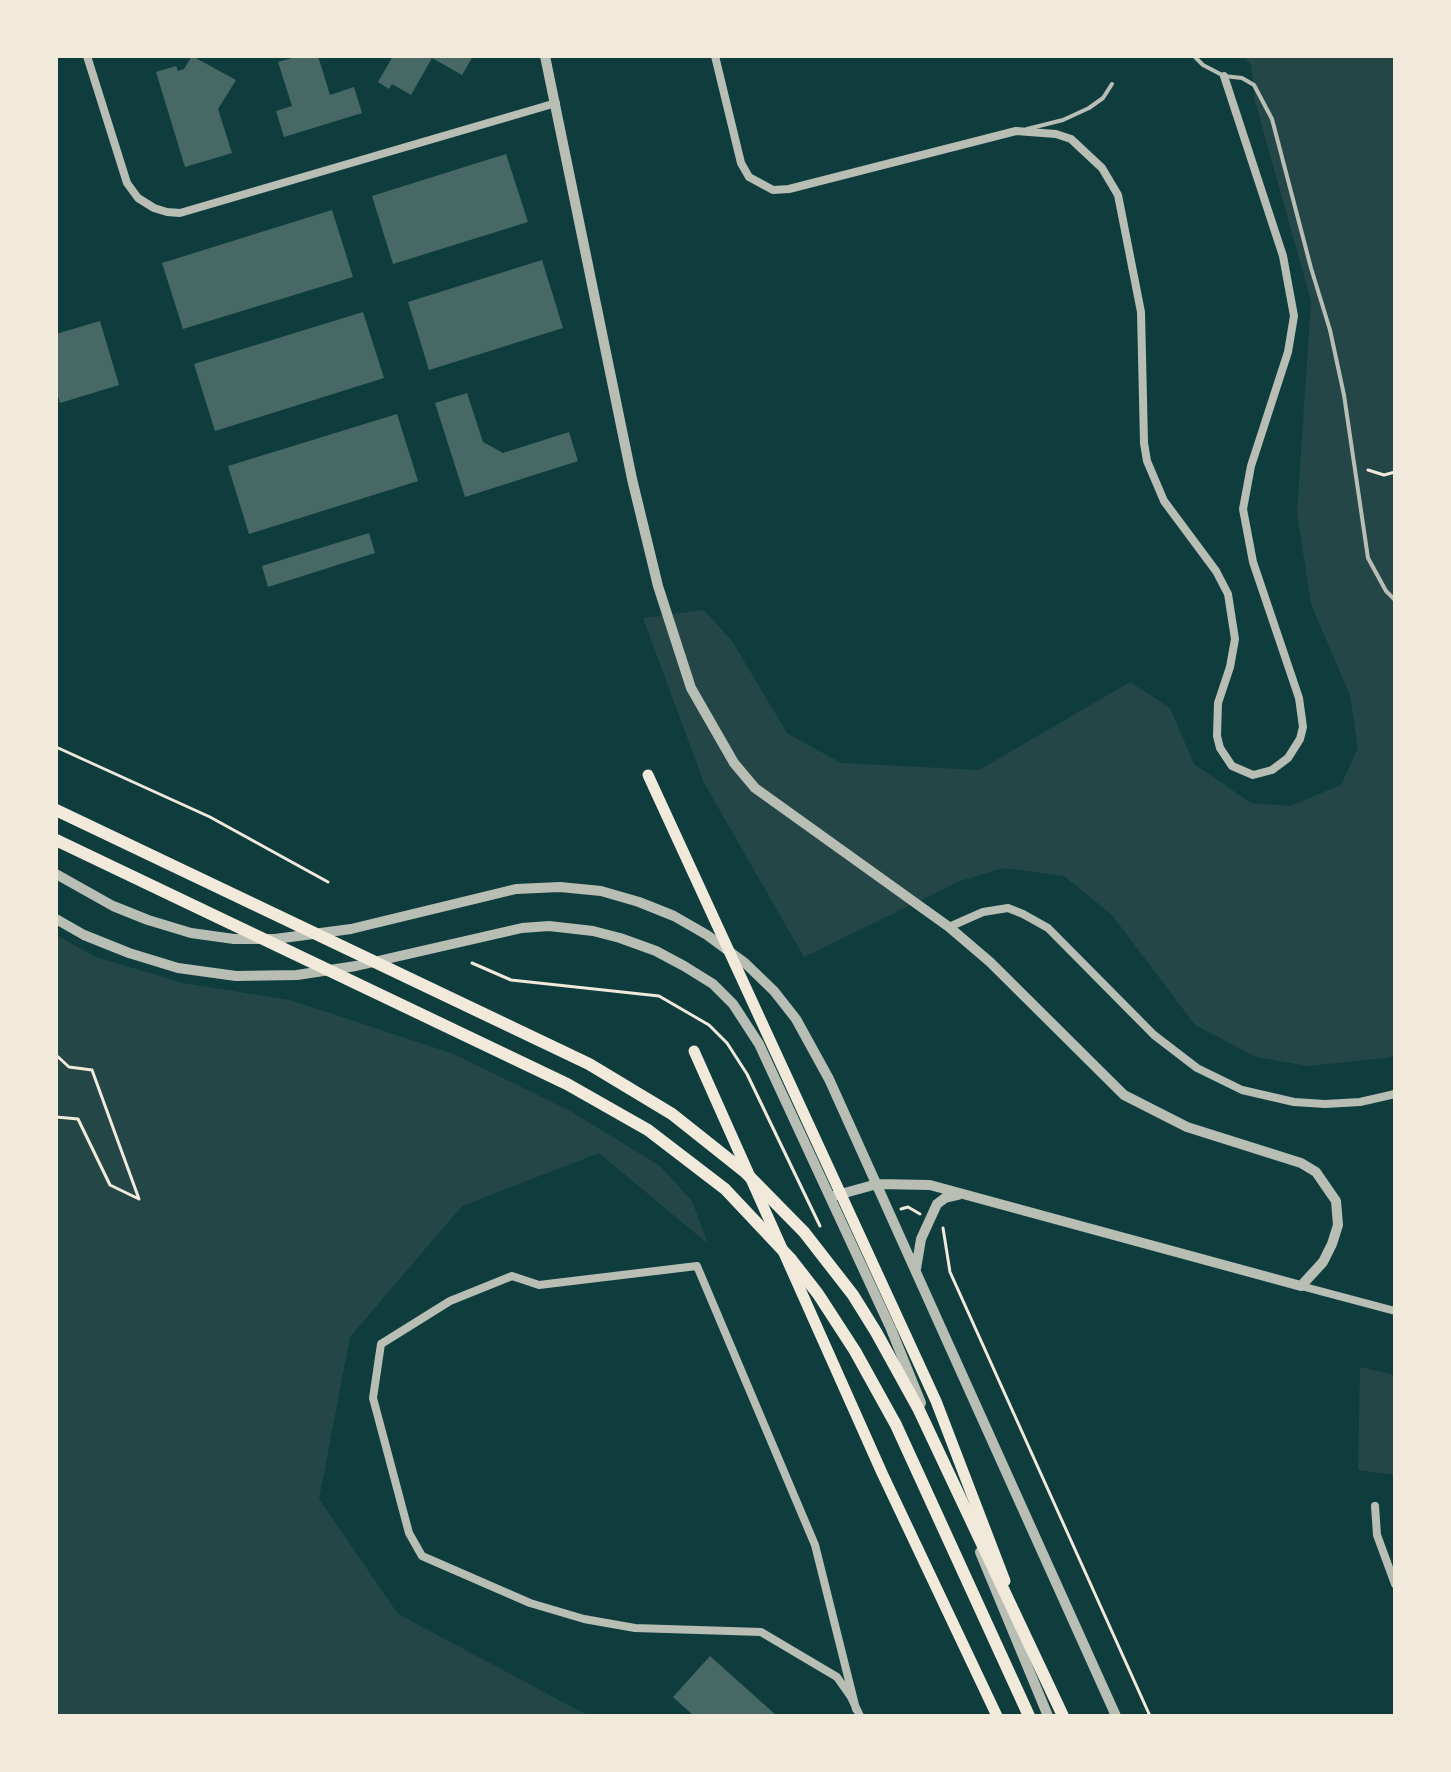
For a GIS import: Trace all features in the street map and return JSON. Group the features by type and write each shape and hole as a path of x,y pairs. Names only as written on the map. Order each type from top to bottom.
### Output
{"main road":[{"path":"648,775 936,1401 1023,1630"},
{"path":"56,810 589,1064 672,1114 745,1172 804,1232 853,1295 876,1332 918,1408 1063,1716"},
{"path":"56,840 543,1071 648,1130 725,1189 790,1258 855,1351 896,1425 1029,1716"},
{"path":"694,1051 882,1473 997,1716"}],"street":[{"path":"87,56 127,183 138,198 167,212 180,213 556,103"},
{"path":"545,56 647,546 669,623 698,704 734,763 755,788 949,927 990,962 1124,1095 1187,1127 1301,1163 1316,1172 1336,1201 1338,1225 1323,1262 1301,1286"},
{"path":"715,56 741,163 749,177 773,190 789,189 1016,131 1056,134 1071,139 1102,168 1118,195 1141,312 1147,461 1164,501 1224,584 1232,608 1233,652 1218,703 1216,722 1220,748 1232,766 1253,775 1280,765 1300,739 1302,713 1253,562 1243,509 1251,466 1288,352 1294,316 1283,256 1224,76"},
{"path":"56,874 113,906 148,920 191,933 234,939 275,939 351,929 516,889 560,887 587,890 639,902 674,916 745,963 774,991 814,1048 1116,1716"},
{"path":"949,927 983,912 1008,908 1023,914 1048,928 1154,1035 1197,1068 1242,1090 1294,1102 1325,1104 1360,1102 1395,1094"},
{"path":"56,919 84,935 129,953 178,968 236,976 297,975 356,966 522,928 549,926 593,931 620,938 656,951 713,984 733,1004 759,1044 891,1329 1048,1716"},
{"path":"830,1197 877,1184 930,1185 1395,1311"},
{"path":"916,1271 921,1239 937,1204 945,1198 963,1193"},
{"path":"697,1266 815,1545 858,1712 837,1677 761,1632 635,1628 584,1619 530,1603 422,1556 409,1533 373,1398 381,1344 450,1301 512,1276 539,1285 697,1266"},
{"path":"1375,1506 1377,1535 1395,1584"}],"lane":[{"path":"1194,56 1203,65 1224,76 1242,78 1254,85 1272,119 1330,330 1344,395 1368,558 1386,591 1395,600"},
{"path":"1016,131 1063,120 1089,108 1103,98 1112,84"}],"path":[{"path":"1352,456 1365,470 1384,475 1395,472"},
{"path":"56,747 210,817 328,882"},
{"path":"56,1055 69,1067 92,1070 139,1199 110,1185 78,1119 56,1117"},
{"path":"945,1229 950,1272 1150,1716"}],"shaded area":[{"path":"1244,56 1395,56 1395,1056 1308,1066 1256,1057 1195,1025 1112,915 1064,876 1004,868 960,881 804,957 704,783 643,618 704,610 732,641 787,733 841,763 979,770 1130,682 1170,708 1194,764 1251,803 1290,806 1341,785 1358,748 1350,695 1311,604 1297,513 1311,301 1255,101 1251,65"},
{"path":"56,935 96,957 183,983 290,1000 454,1054 572,1112 660,1166 692,1201 708,1244 599,1153 462,1206 350,1337 319,1499 398,1614 589,1716 56,1716"},
{"path":"1360,1367 1395,1375 1395,1475 1358,1470"}],"building":[{"path":"192,56 236,80 218,109 232,153 185,167 156,72 176,66 178,71 184,69"},
{"path":"299,56 318,56 330,95 354,87 362,113 284,137 276,111 292,106 278,62"},
{"path":"393,56 473,56 462,75 432,58 411,95 392,84 389,89 378,82"},
{"path":"506,154 528,222 393,264 372,196"},
{"path":"332,210 353,277 183,329 162,263"},
{"path":"542,260 563,328 429,370 408,302"},
{"path":"363,312 384,378 215,431 194,364"},
{"path":"100,321 119,385 60,403 56,389 56,334"},
{"path":"467,393 483,442 503,453 569,432 578,461 465,497 435,403"},
{"path":"397,414 418,481 249,534 228,466"},
{"path":"369,533 375,553 268,587 262,566"},
{"path":"710,1656 777,1716 694,1716 673,1697"}]}
